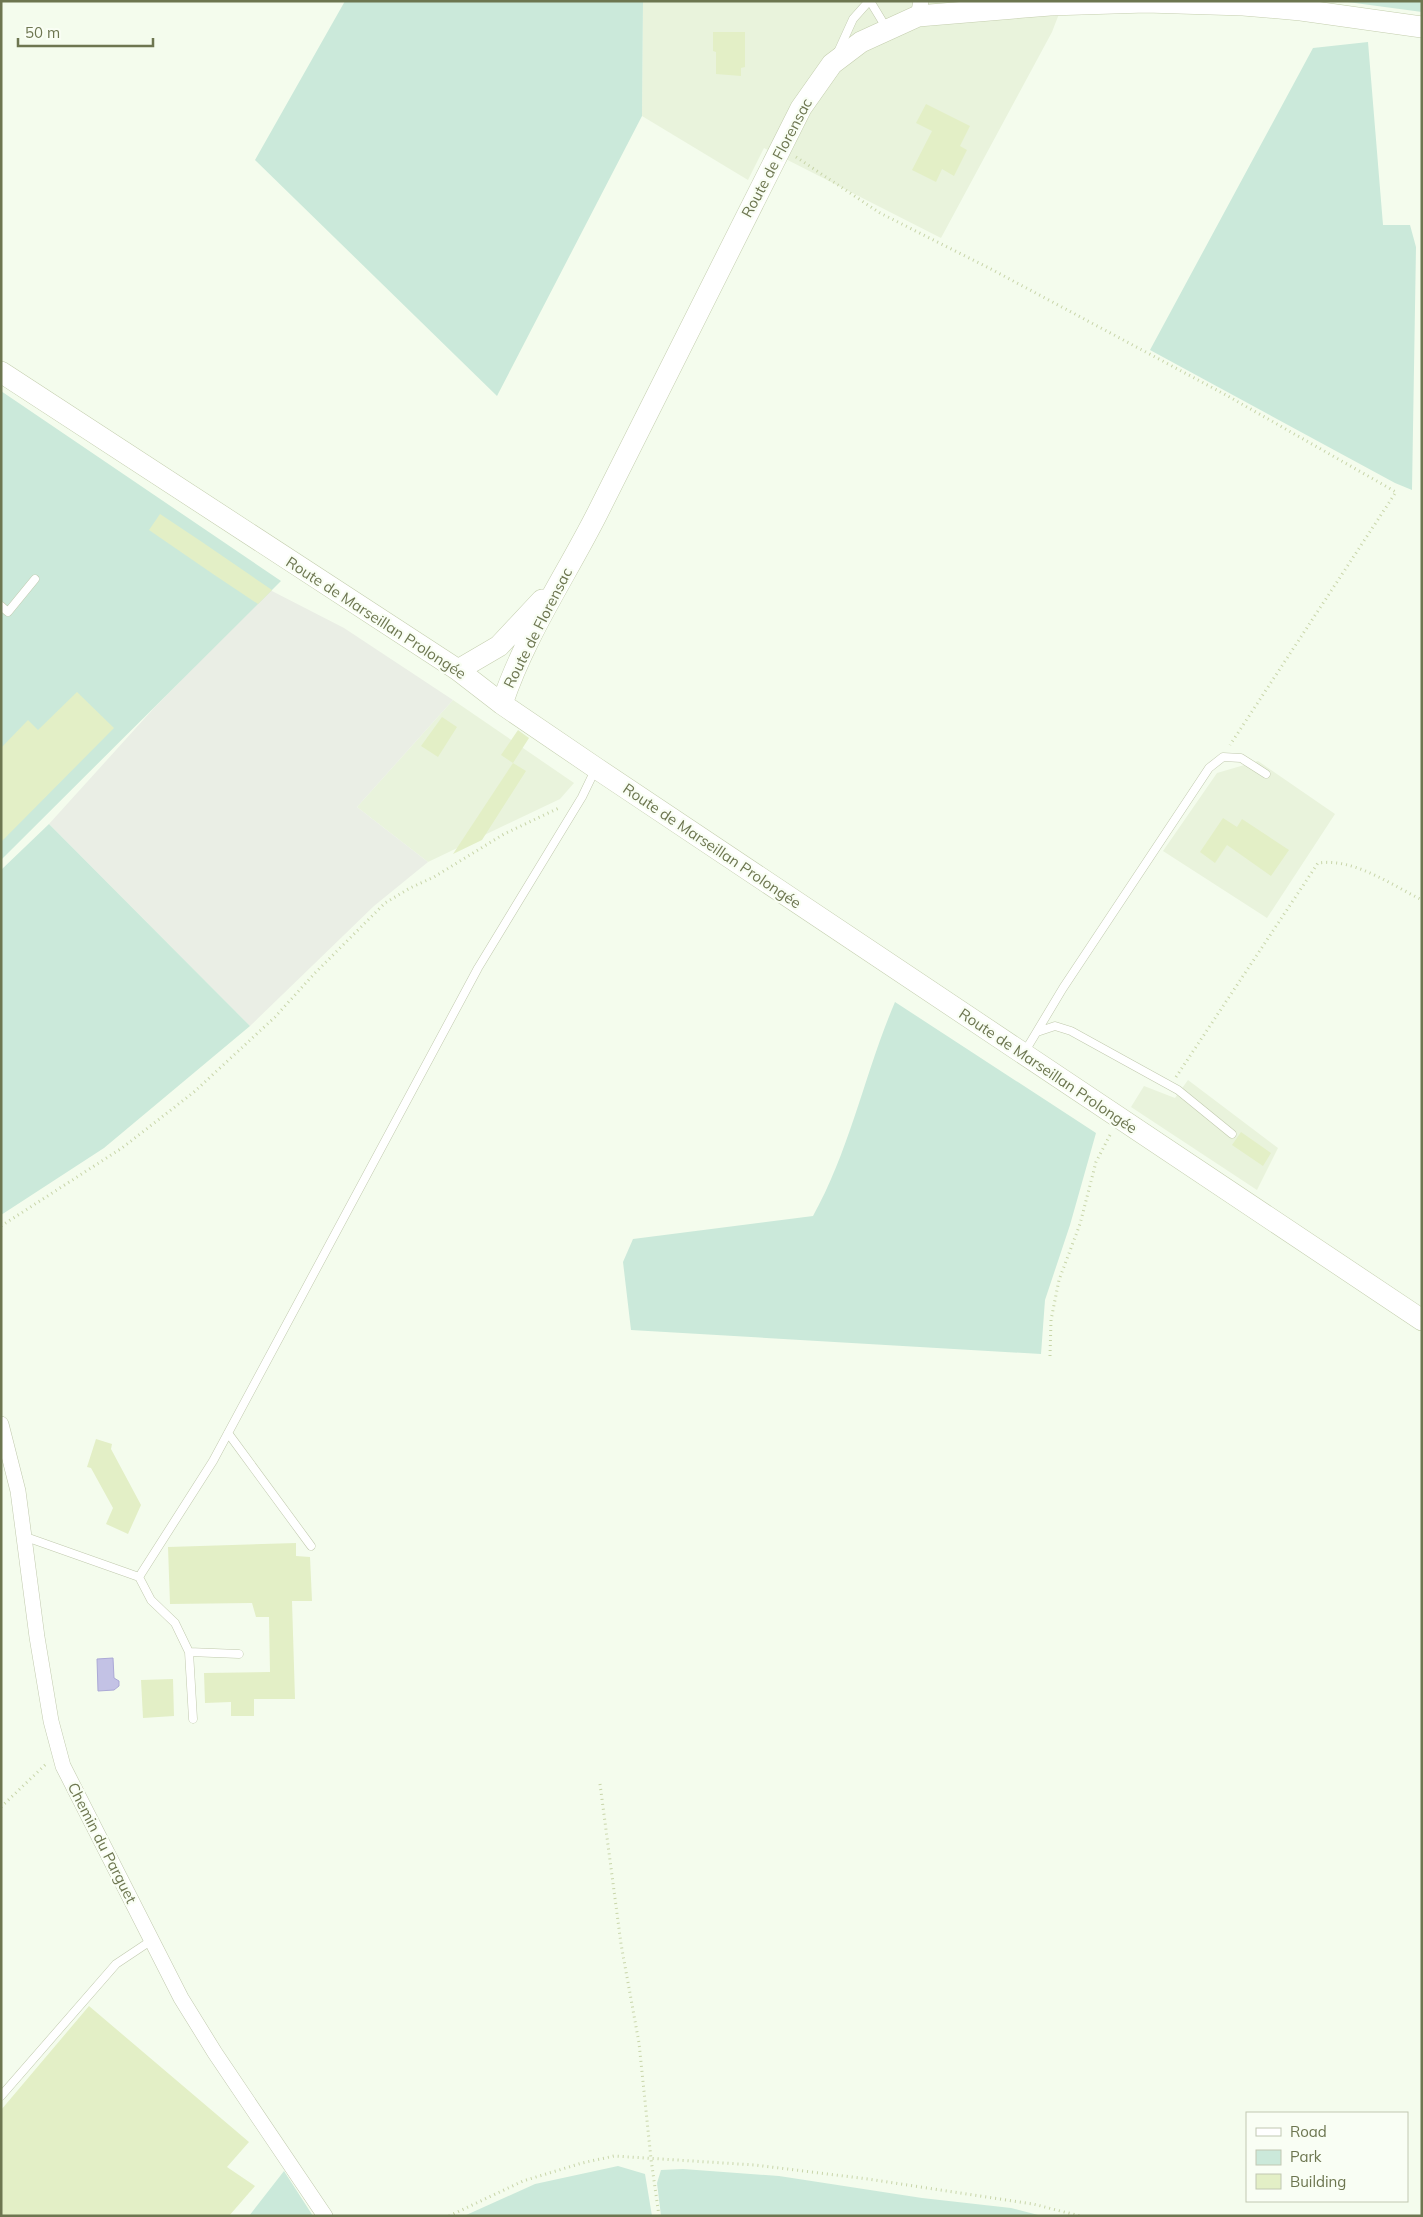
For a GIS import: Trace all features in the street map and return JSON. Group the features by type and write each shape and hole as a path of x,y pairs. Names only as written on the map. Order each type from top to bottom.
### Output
{"main road":[{"name":"Route de Florensac","path":"502,704 509,681 576,554 801,108 832,64 861,42 920,9 1146,2 1243,5 1301,10 1422,27"},
{"name":"Route de Marseillan Prolongée","path":"1,372 458,670 502,704 596,768 1118,1119 1422,1320"},
{"name":"Route de Florensac","path":"458,670 505,640 554,587 576,554"}],"street":[{"name":"Chemin du Parguet","path":"1,1424 18,1491 22,1536 50,1721 63,1766 181,1998 215,2053 326,2216"}],"lane":[{"path":"832,64 853,20 869,1 887,29"},
{"path":"1,606 8,612 34,579"},
{"path":"1023,1055 1063,988 1209,768 1223,757 1241,758 1266,774"},
{"path":"139,1577 228,1433 478,968 582,797 596,768"},
{"path":"1037,1032 1055,1026 1072,1031 1178,1090 1232,1134"},
{"path":"228,1433 311,1546"},
{"path":"22,1536 139,1577 151,1600 175,1623 189,1652 193,1719"},
{"path":"189,1652 239,1654"},
{"path":"1,2096 116,1964 152,1940"}],"path":[{"path":"781,147 880,213 989,268 1226,395 1396,492 1223,757"},
{"path":"1,1226 122,1148 194,1092 275,1017 314,974 385,903 434,877 504,834 582,797"},
{"path":"1163,1082 1172,1082 1186,1065 1318,862 1340,862 1360,869 1422,900"},
{"path":"1050,1356 1052,1320 1059,1280 1080,1224 1096,1162 1118,1119"},
{"path":"1,1807 59,1752"},
{"path":"600,1784 621,1944 639,2043 659,2216"},
{"path":"449,2216 523,2182 582,2163 614,2156 755,2165 858,2178 1033,2204 1080,2216"}],"shaded area":[{"path":"643,1 1064,1 1052,32 941,238 764,148 748,180 642,116"},
{"path":"270,590 344,628 453,700 357,807 428,862 374,906 250,1026 49,824 154,708"},
{"path":"453,700 574,783 560,799 428,862 357,807"},
{"path":"1258,761 1335,814 1267,918 1163,851 1217,773"},
{"path":"1188,1080 1278,1148 1257,1190 1131,1107 1144,1086 1175,1098"}],"green space":[{"path":"345,1 643,1 642,116 497,396 255,160"},
{"path":"1340,1 1422,1 1422,12"},
{"path":"1368,42 1383,225 1410,225 1416,247 1412,490 1395,483 1150,350 1313,48"},
{"path":"1,391 281,581 1,860"},
{"path":"49,824 250,1026 104,1148 1,1215 1,870"},
{"path":"895,1002 1096,1133 1070,1225 1045,1300 1041,1354 631,1330 623,1262 633,1239 813,1216 837,1165"},
{"path":"618,2166 645,2174 652,2216 464,2216 535,2184"},
{"path":"683,2169 779,2176 922,2198 1011,2208 1042,2216 661,2216 657,2183 661,2170"},
{"path":"284,2171 313,2216 249,2216"}],"water":[{"path":"113,1658 114,1678 119,1681 119,1686 114,1690 98,1691 97,1659"}],"building":[{"path":"713,32 745,32 745,67 741,68 741,76 716,74 716,52 713,51"},
{"path":"926,104 970,126 960,146 967,150 954,176 942,169 936,182 912,170 932,131 916,123"},
{"path":"160,514 272,590 258,604 213,574 149,530"},
{"path":"77,692 114,728 1,842 1,748 28,720 38,730"},
{"path":"442,717 457,727 438,757 421,746"},
{"path":"518,730 529,738 513,763 501,755"},
{"path":"513,763 526,771 482,840 453,854"},
{"path":"1223,818 1237,827 1242,819 1289,850 1271,876 1227,845 1215,863 1200,852"},
{"path":"1241,1132 1271,1153 1263,1166 1232,1145"},
{"path":"96,1439 112,1444 111,1449 141,1505 128,1534 106,1524 113,1508 91,1468 87,1467"},
{"path":"296,1543 296,1556 310,1557 312,1601 292,1601 295,1699 254,1699 254,1716 231,1716 231,1702 205,1703 204,1673 270,1672 269,1617 256,1617 252,1603 170,1604 168,1547"},
{"path":"173,1679 174,1716 143,1718 141,1680"},
{"path":"89,2006 249,2142 227,2167 255,2186 229,2216 1,2216 1,2110"}]}
